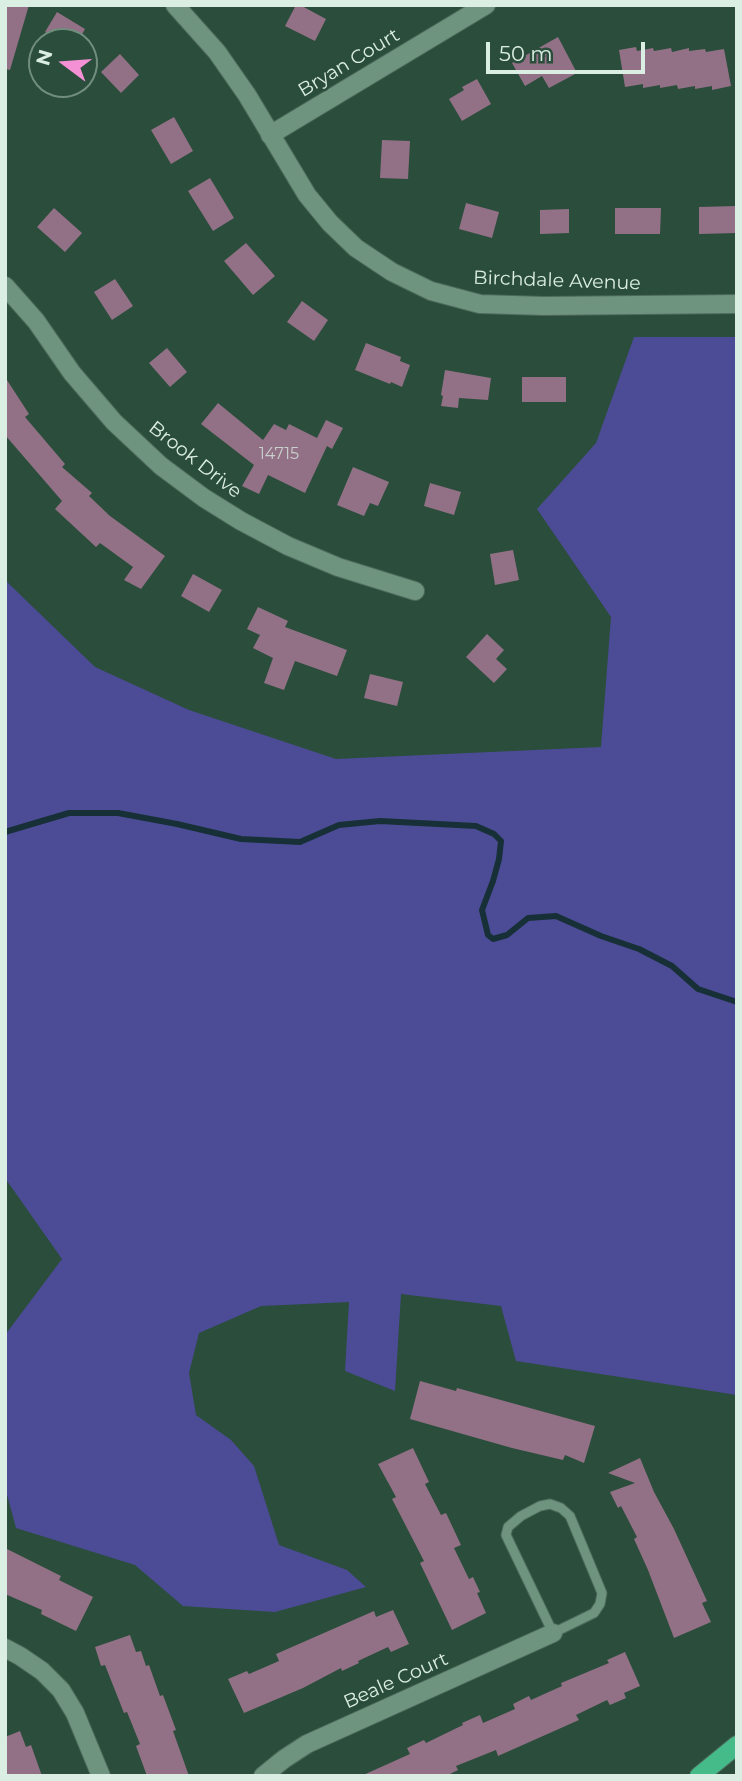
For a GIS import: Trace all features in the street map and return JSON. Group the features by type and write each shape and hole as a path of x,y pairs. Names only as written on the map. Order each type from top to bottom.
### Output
{"main road":[{"path":"699,1776 737,1745"}],"street":[{"name":"Birchdale Avenue","path":"176,5 217,52 247,95 307,195 330,223 356,248 392,272 431,290 480,304 737,304"},
{"name":"Bryan Court","path":"270,135 486,5"},
{"name":"Brook Drive","path":"5,286 36,321 72,373 114,422 162,466 194,490 241,521 288,546 338,567 415,591"},
{"name":"Beale Court","path":"263,1776 307,1744 553,1633"},
{"path":"5,1648 42,1671 61,1690 75,1713 101,1776"}],"lane":[{"path":"550,1504 561,1508 570,1516 602,1593 600,1604 594,1613 553,1633 506,1535 508,1527 521,1516 550,1504"}],"shaded area":[{"path":"634,337 737,337 737,1395 516,1361 501,1306 401,1294 395,1391 345,1371 349,1302 261,1306 199,1333 189,1373 196,1415 231,1440 254,1466 279,1545 347,1570 366,1587 275,1612 183,1606 135,1565 16,1528 5,1487 5,1335 62,1259 5,1178 5,580 95,667 189,710 336,759 601,747 611,617 537,509 596,443"}],"building":[{"path":"5,5 29,5 10,70 5,69"},
{"path":"296,5 326,19 315,41 285,26"},
{"path":"57,12 83,28 47,28"},
{"path":"558,37 577,73 549,88 542,76 525,86 512,63"},
{"path":"636,47 637,51 671,48 672,52 689,48 689,51 705,49 706,52 724,49 731,86 712,90 712,86 695,89 695,86 678,89 677,85 643,88 643,84 625,87 619,50"},
{"path":"120,54 139,75 121,93 101,72"},
{"path":"477,79 491,104 462,121 449,99 464,90 462,87"},
{"path":"174,117 193,151 171,164 151,130"},
{"path":"382,140 410,141 408,179 380,178"},
{"path":"210,178 234,218 213,231 188,191"},
{"path":"466,203 499,212 492,238 459,229"},
{"path":"737,206 737,233 699,234 699,207"},
{"path":"54,208 82,233 65,252 37,227"},
{"path":"615,208 661,208 660,234 615,234"},
{"path":"569,209 569,233 540,234 540,210"},
{"path":"246,243 275,276 253,295 224,261"},
{"path":"115,279 133,306 112,320 94,292"},
{"path":"302,301 328,320 314,341 287,322"},
{"path":"366,343 401,357 400,361 410,365 402,387 355,370"},
{"path":"167,348 187,372 170,387 149,363"},
{"path":"445,370 491,378 488,400 459,398 458,408 441,406"},
{"path":"5,377 29,414 25,417 65,464 62,467 92,493 89,496 110,516 165,556 141,589 124,580 133,567 100,543 96,547 55,509 62,501 5,435"},
{"path":"522,377 566,377 566,402 522,402"},
{"path":"218,403 263,440 274,424 286,430 289,424 317,438 326,420 343,428 332,449 327,446 305,493 268,475 259,494 242,486 254,465 201,424"},
{"path":"353,467 389,482 378,506 370,503 364,516 337,505"},
{"path":"430,483 461,492 454,515 424,506"},
{"path":"513,550 519,580 495,585 490,554"},
{"path":"193,574 222,590 209,612 181,596"},
{"path":"258,607 288,621 285,627 347,650 337,676 295,661 284,690 264,683 273,658 253,648 260,635 247,629"},
{"path":"487,634 504,650 496,659 507,669 494,683 466,657"},
{"path":"370,674 403,682 397,706 364,698"},
{"path":"420,1381 456,1391 457,1388 595,1426 584,1463 565,1455 563,1460 512,1448 410,1419"},
{"path":"413,1448 429,1482 425,1484 441,1515 446,1513 461,1545 454,1548 469,1579 473,1577 486,1613 452,1630 420,1563 424,1561 392,1499 396,1497 378,1464"},
{"path":"640,1458 707,1601 702,1603 711,1622 674,1638 634,1539 637,1537 621,1506 618,1508 610,1492 635,1483 608,1473"},
{"path":"5,1548 61,1576 59,1580 93,1597 76,1631 41,1614 42,1610 5,1594"},
{"path":"393,1610 409,1644 391,1652 388,1647 342,1671 341,1668 303,1688 244,1713 228,1679 247,1671 249,1674 279,1661 276,1654 374,1611 376,1617"},
{"path":"130,1635 136,1652 141,1651 146,1666 149,1665 160,1696 163,1695 189,1776 147,1776 136,1746 140,1744 105,1665 101,1666 95,1647"},
{"path":"625,1652 640,1686 624,1693 626,1698 610,1705 607,1700 576,1715 579,1720 498,1756 496,1750 456,1766 458,1770 446,1776 361,1776 410,1754 407,1748 424,1740 426,1743 480,1715 483,1723 515,1709 513,1704 529,1696 531,1700 562,1686 561,1683 609,1663 607,1660"},
{"path":"20,1731 26,1747 31,1745 42,1776 5,1776 5,1737"}],"waterway":[{"path":"5,832 69,813 118,813 241,839 300,842 339,825 380,821 476,826 494,834 501,841 493,881 482,910 488,935 493,939 507,935 528,918 556,916 639,949 672,966 698,989 737,1002"}]}
